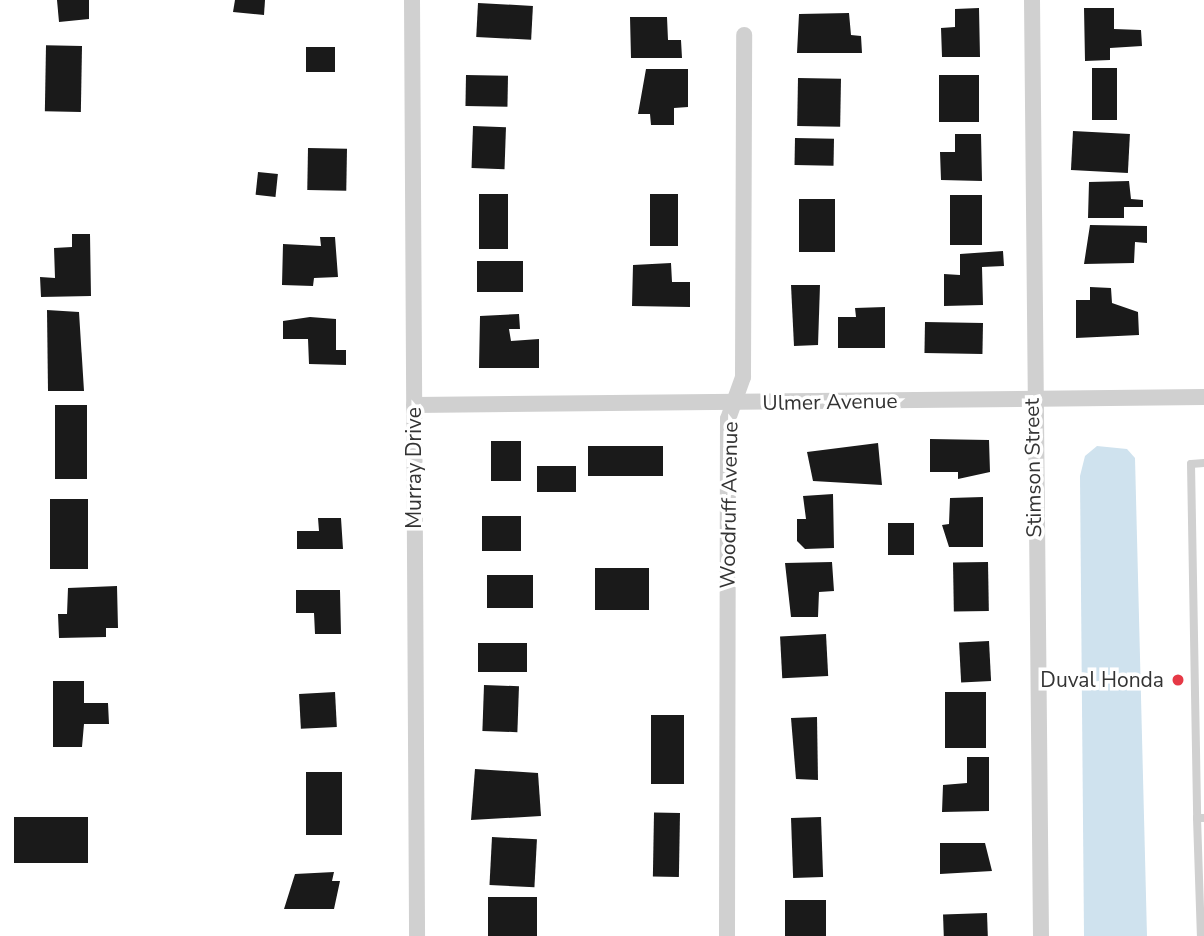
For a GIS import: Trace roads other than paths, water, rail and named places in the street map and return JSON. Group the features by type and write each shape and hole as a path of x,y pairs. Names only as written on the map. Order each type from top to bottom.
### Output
{"street":[{"name":"Murray Drive","path":"412,0 416,936"},
{"name":"Stimson Street","path":"1032,0 1032,399 1041,936"},
{"name":"Woodruff Avenue","path":"727,936 728,419 743,377 744,35"},
{"name":"Ulmer Avenue","path":"414,405 1204,397"}],"lane":[{"path":"1201,936 1201,818 1193,647 1191,464 1204,463"},
{"path":"1193,647 1204,640"}],"water":[{"path":"1097,446 1127,449 1135,458 1147,936 1084,936 1080,476 1085,456"}],"place":[{"name":"Duval Honda","path":"1178,680"}]}
